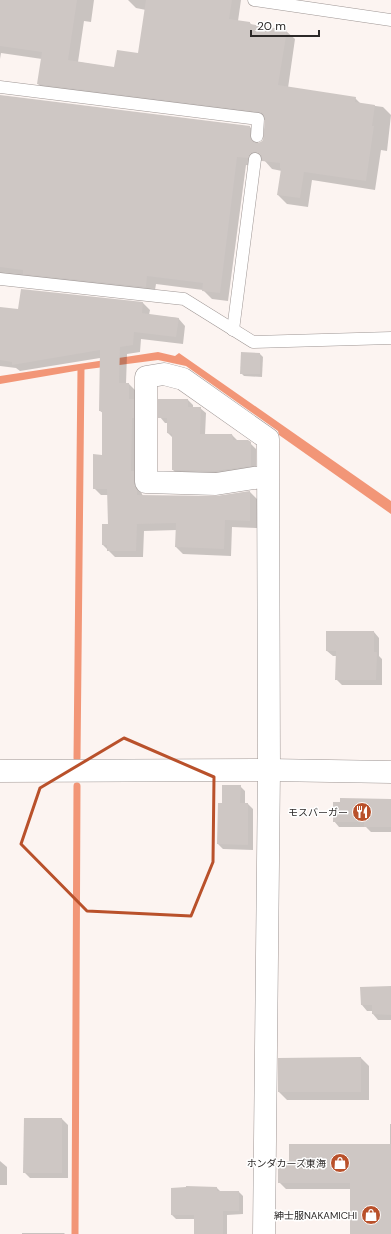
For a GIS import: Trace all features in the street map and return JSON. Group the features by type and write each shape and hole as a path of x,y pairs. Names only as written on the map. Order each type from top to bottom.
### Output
{"street":[{"path":"264,1234 269,770 268,439 183,379 164,374 146,377 146,482 216,484 268,476"},
{"path":"0,771 269,770 391,772"}],"lane":[{"path":"254,0 391,20"},
{"path":"0,87 258,119 257,136"},
{"path":"233,330 255,159"},
{"path":"0,279 184,299 253,342 391,338"}],"highlighted area":[{"path":"124,738 214,777 213,862 191,916 87,911 21,844 40,788"}],"shaded area":[{"path":"158,352 175,356 179,353 391,501 391,514 279,435 278,431 186,366 158,360 81,370 0,384 0,376"}],"building":[{"path":"0,0 77,0 68,60 114,67 117,50 138,53 146,0 232,0 229,19 287,30 278,85 356,97 355,102 375,105 372,126 374,126 366,181 304,172 300,198 277,195 281,169 280,163 262,161 262,156 256,152 252,152 248,158 237,157 220,293 202,291 203,283 147,276 146,287 23,274 23,270 0,267 0,95 250,126 250,139 256,143 263,140 265,119 263,113 259,112 37,84 42,52 0,46"},
{"path":"21,289 143,302 142,313 179,318 176,337 134,332 133,345 120,347 119,383 129,383 129,399 134,399 134,418 132,418 131,471 134,471 134,482 137,495 216,496 250,491 250,521 225,520 224,549 175,547 176,523 137,524 136,551 107,551 107,545 102,545 102,524 108,524 107,489 93,489 93,454 102,455 102,411 99,411 100,350 12,365 12,362 0,360 0,307 18,309"},
{"path":"241,352 260,353 260,374 240,374"},
{"path":"158,399 188,399 188,407 201,407 200,434 232,434 233,440 248,440 251,442 251,466 215,471 172,470 172,434 167,433 167,418 158,418"},
{"path":"326,631 374,631 374,652 377,652 376,680 335,680 336,651 326,651"},
{"path":"222,785 241,785 240,803 248,803 248,845 217,844 218,803 222,803"},
{"name":"モスバーガー","path":"340,798 391,799 391,827 364,827 364,822 333,822 333,802 340,802"},
{"path":"391,986 391,1015 372,1014 372,1005 361,1005 360,987"},
{"path":"361,1057 361,1092 278,1092 278,1058"},
{"path":"24,1118 62,1118 62,1173 23,1173"},
{"name":"ホンダカーズ東海","path":"289,1144 391,1144 391,1234 350,1234 350,1183 278,1183 278,1161 289,1161"},
{"path":"186,1186 217,1187 217,1191 239,1191 239,1211 223,1211 223,1234 194,1234 194,1215 171,1215 171,1188"}],"waterway":[{"path":"77,758 81,368"},
{"path":"75,1234 77,786"}],"place":[{"name":"モスバーガー","path":"362,812"},
{"name":"ホンダカーズ東海","path":"340,1163"},
{"name":"紳士服NAKAMICHI","path":"371,1215"}]}
